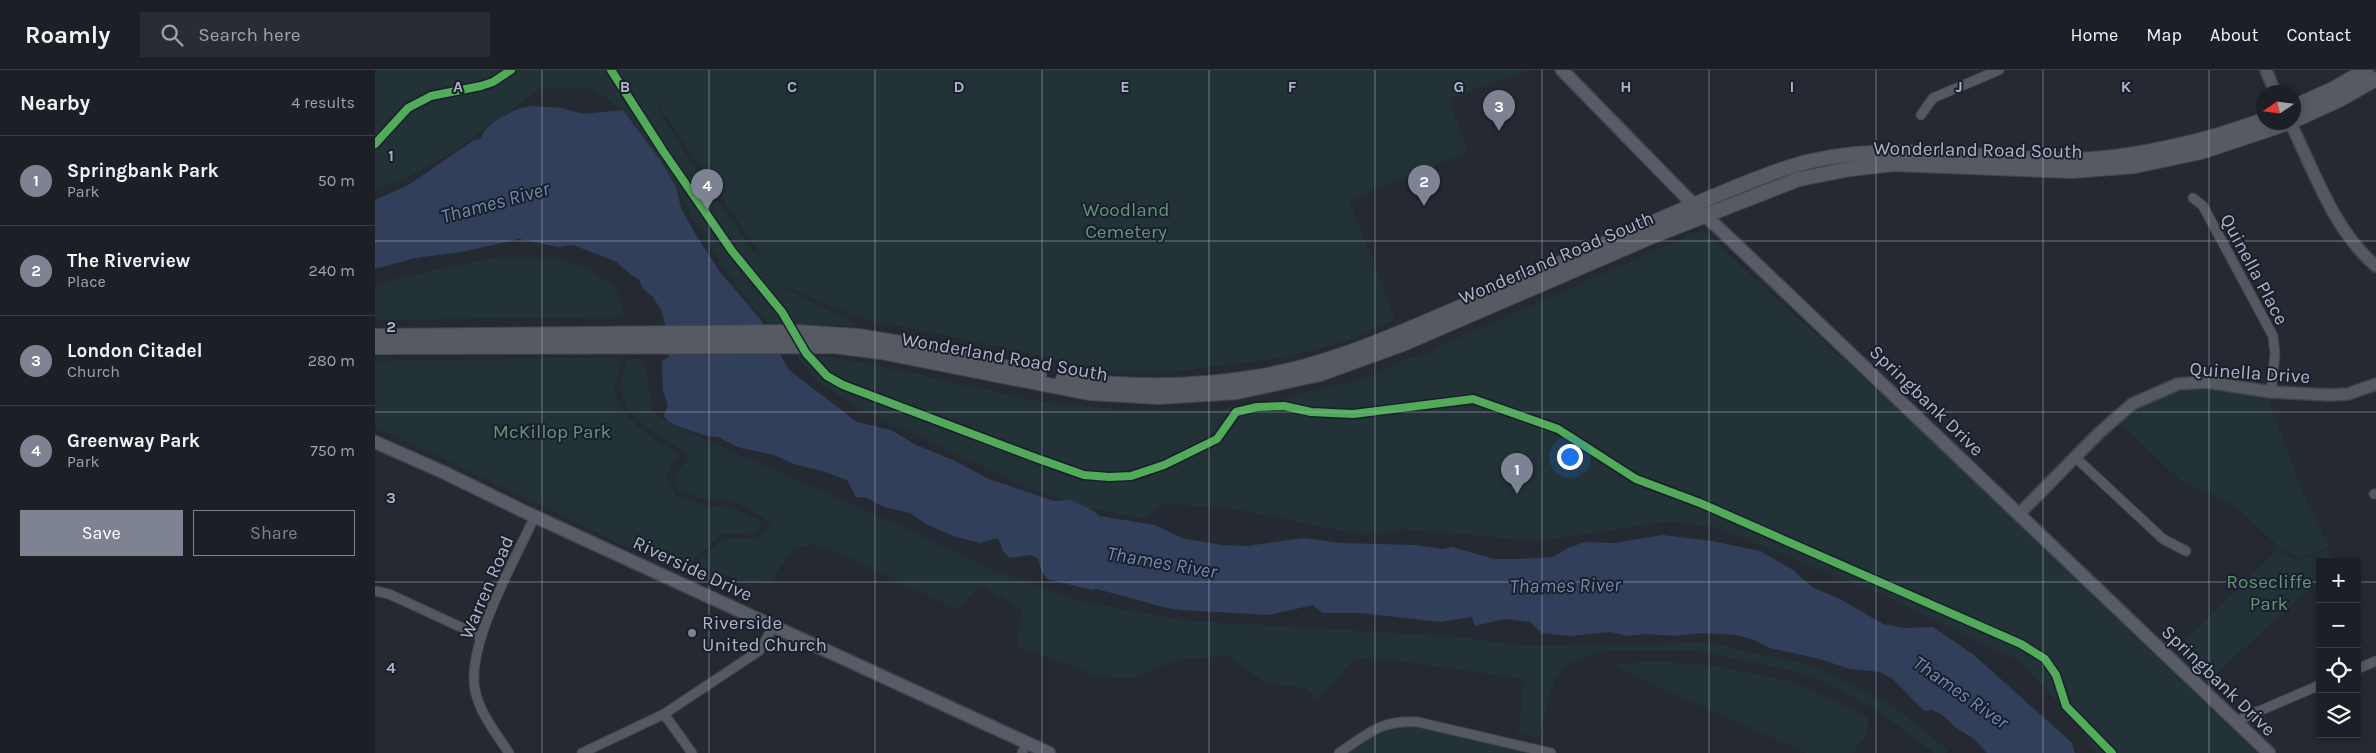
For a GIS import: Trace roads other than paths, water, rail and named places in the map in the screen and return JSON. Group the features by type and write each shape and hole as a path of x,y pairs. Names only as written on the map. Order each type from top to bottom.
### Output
{"main road":[{"name":"Springbank Drive","path":"1562,70 1694,205 2269,753"},
{"path":"2301,103 2333,89 2366,70"},
{"name":"Wonderland Road South","path":"2301,117 2339,100 2376,78"},
{"name":"Wonderland Road South","path":"835,340 901,344 1049,378 1094,383 1150,386 1250,378 1312,364 1379,342 1694,205 1788,167 1849,154 1906,151 2072,160 2132,154 2198,140 2256,122"},
{"name":"Wonderland Road South","path":"835,340 881,352 1089,393 1159,397 1237,392 1274,386 1319,374 1403,344 1705,215 1799,180 1850,169 1895,164 2072,171 2135,166 2201,152 2267,130"},
{"path":"375,336 559,340"},
{"path":"375,347 623,339 835,340"},
{"name":"Riverside Drive","path":"375,442 774,626 1024,748 1049,753"}],"street":[{"path":"1921,115 1933,98 1999,70"},
{"path":"2266,70 2272,85"},
{"path":"2295,130 2335,215 2363,255 2376,266"},
{"name":"Quinella Place","path":"2193,198 2203,206 2273,336 2275,354 2271,392"},
{"name":"Quinella Drive","path":"2019,514 2075,457 2132,404 2179,384 2207,382 2271,392 2330,395 2348,394 2376,384"},
{"path":"2075,457 2163,539 2186,551"},
{"name":"Warren Road","path":"509,753 481,711 475,690 473,668 480,636 535,516"},
{"path":"375,591 389,594 480,636"},
{"path":"583,753 664,714 759,651 774,626"},
{"path":"2361,667 2376,661"},
{"path":"2236,721 2316,687"},
{"path":"664,714 692,753"},
{"path":"1339,753 1377,728 1397,721 1418,722 1551,753"}],"water":[{"name":"Thames River","path":"530,106 562,108 583,114 623,110 661,161 676,187 681,208 696,235 720,272 760,319 789,370 857,422 891,430 916,445 953,460 989,479 1054,501 1071,500 1094,511 1099,516 1155,525 1182,538 1221,545 1247,546 1304,538 1341,543 1416,545 1441,549 1452,547 1494,559 1519,559 1553,557 1568,548 1585,542 1614,543 1663,535 1712,541 1760,551 1793,570 1812,587 1840,599 1883,624 1905,628 1933,627 1974,655 2072,743 2075,753 1987,753 1974,739 1955,727 1941,714 1932,710 1924,711 1894,680 1880,672 1850,669 1820,659 1770,648 1754,640 1737,635 1702,633 1674,636 1646,634 1628,636 1611,632 1570,636 1542,633 1530,622 1505,619 1475,626 1472,617 1441,622 1359,613 1322,613 1313,605 1269,615 1167,608 1097,589 1092,590 1047,579 1042,572 1038,559 1031,555 1009,558 1003,551 998,538 980,543 956,537 928,525 910,513 884,507 867,498 856,497 847,480 794,464 774,455 737,447 718,437 707,436 677,426 669,422 664,416 668,405 663,391 662,361 669,357 667,330 661,310 653,297 644,290 639,280 615,261 573,245 558,247 519,239 462,252 415,258 375,269 375,200 410,184 474,140 481,139 488,127 501,117"}],"place":[{"name":"London Citadel","path":"1499,131"},
{"name":"The Riverview","path":"1424,206"},
{"name":"Greenway Park","path":"707,210"},
{"name":"Springbank Park","path":"1517,494"},
{"name":"Riverside United Church","path":"692,633"}],"park label":[{"name":"Woodland Cemetery","path":"1126,220"},
{"name":"McKillop Park","path":"552,431"},
{"name":"Rosecliffe Park","path":"2269,592"}]}
